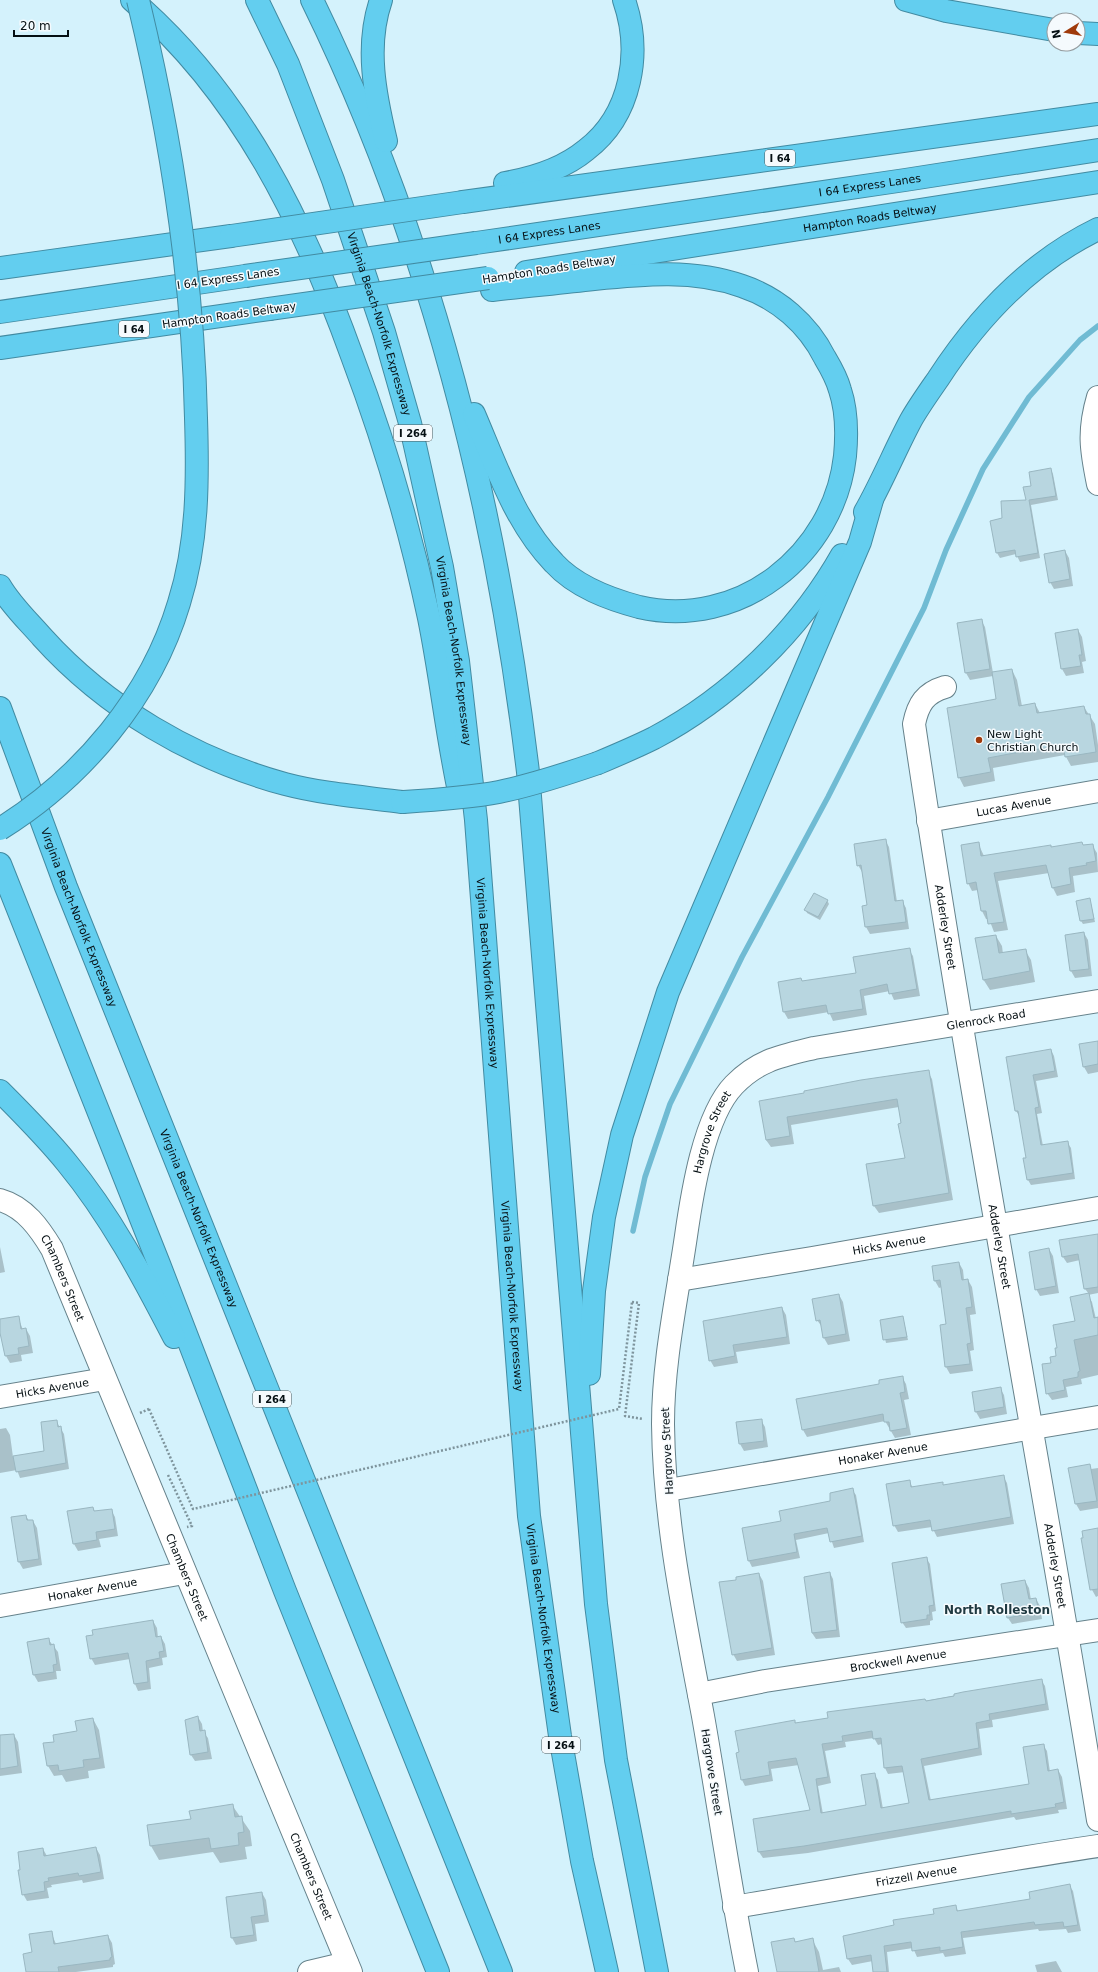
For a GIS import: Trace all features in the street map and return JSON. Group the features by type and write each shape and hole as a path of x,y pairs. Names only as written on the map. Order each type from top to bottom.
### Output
{"highway":[{"path":"132,0 161,24 189,55 229,105 285,199 313,257 342,328 389,463 411,542 429,620 457,784 480,889"},
{"path":"0,830 24,814 60,786 91,755 118,721 146,679 165,643 179,603 189,565 195,519 197,474 196,394 192,331 187,279 169,146 155,71 138,0"},
{"name":"Virginia Beach-Norfolk Expressway","path":"258,0 288,64 333,180 384,332 410,422 442,566 458,661 476,820 480,889 513,1288 529,1516 561,1744 582,1860 607,1972"},
{"path":"312,0 350,80 409,233"},
{"path":"381,0 373,33 374,83 380,116 409,233 443,342 484,498 518,684 528,772 584,1479 596,1604 616,1760 657,1972"},
{"path":"0,268 342,219 461,197 529,179 564,164 587,150 602,135 613,121 630,81 634,59 633,34 624,0"},
{"path":"906,0 960,14 1046,29"},
{"path":"959,0 1046,23"},
{"name":"I 64","path":"461,197 1098,114"},
{"name":"I 64 Express Lanes","path":"0,312 905,180 1098,150"},
{"name":"Hampton Roads Beltway","path":"0,348 355,297 490,284 1098,182"},
{"path":"0,586 60,657 134,717 200,753 262,776 323,792 402,802 445,799 499,792 544,781 598,763 654,737 701,709 730,687 764,657 827,581 872,500 912,419 953,357 978,323 1026,276 1052,256 1098,229"},
{"path":"443,342 486,442 525,526 538,546 556,565 576,581 601,595 624,603 649,609 674,611 700,609 726,603 751,593 772,581 808,547 825,523 836,496 844,466 847,438 845,414 841,392 818,344 803,325 785,308 764,295 742,286 717,279 684,274 490,284"},
{"path":"584,1479 594,1291 604,1217 622,1134 668,992 860,542 872,500"},
{"name":"Virginia Beach-Norfolk Expressway","path":"0,708 66,887 501,1972"},
{"path":"0,864 159,1264 285,1591 438,1972"},
{"path":"0,1092 35,1125 96,1201 148,1286 223,1430"}],"street":[{"path":"1098,396 1090,436 1098,484"},
{"name":"Adderley Street","path":"945,687 936,690 925,697 917,709 914,724 928,821 1030,1429 1068,1636 1098,1820"},
{"name":"Lucas Avenue","path":"928,821 1098,791"},
{"name":"Glenrock Road","path":"873,1038 1098,1001"},
{"name":"Hargrove Street","path":"746,1972 673,1545 663,1423 666,1375 689,1212 698,1168 712,1124 723,1100 732,1087 750,1070 768,1060 814,1048 873,1038"},
{"name":"Chambers Street","path":"0,1200 25,1214 40,1230 52,1249 184,1573 310,1870 349,1968"},
{"name":"Hicks Avenue","path":"679,1280 1098,1208"},
{"name":"Hicks Avenue","path":"0,1397 105,1379"},
{"name":"Honaker Avenue","path":"668,1490 1098,1417"},
{"name":"Honaker Avenue","path":"0,1606 184,1573"},
{"name":"Brockwell Avenue","path":"699,1694 765,1681 1068,1636 1098,1630"},
{"name":"Frizzell Avenue","path":"734,1907 896,1880 982,1863 1098,1846"},
{"path":"309,1972 349,1968"}],"path":[{"path":"149,1409 193,1509 618,1409 632,1302 639,1303 625,1416 663,1423"}],"building":[{"path":"1051,468 1056,496 1029,500 1038,553 1016,557 1015,550 996,553 990,521 1002,518 1001,501 1026,500 1023,487 1031,486 1029,472"},
{"path":"1065,550 1070,579 1049,583 1044,554"},
{"path":"982,619 990,669 965,673 957,623"},
{"path":"1078,629 1082,655 1079,655 1081,666 1061,669 1055,633"},
{"path":"1012,669 1019,706 1035,703 1037,713 1084,706 1086,714 1090,714 1096,752 1065,757 1063,745 1009,754 988,758 991,772 958,778 947,708 996,699 992,672"},
{"path":"886,839 895,901 903,900 906,922 865,927 862,906 867,905 861,865 857,866 854,844"},
{"path":"979,842 981,856 1051,845 1051,847 1082,842 1083,845 1093,844 1096,861 1086,863 1087,865 1069,868 1071,884 1052,888 1046,865 994,873 1004,922 988,924 986,911 981,911 976,882 967,884 961,845"},
{"path":"814,893 828,900 818,917 804,910"},
{"path":"1090,898 1094,919 1080,921 1076,901"},
{"path":"1084,932 1089,969 1070,971 1065,935"},
{"path":"996,935 999,953 1026,949 1030,971 983,980 975,938"},
{"path":"910,948 917,989 889,994 887,984 860,990 863,1009 828,1014 826,1005 783,1012 778,982 801,978 802,981 856,973 853,957"},
{"path":"1098,1041 1098,1064 1083,1067 1079,1044"},
{"path":"1051,1049 1055,1071 1033,1075 1039,1107 1035,1108 1041,1145 1068,1141 1073,1173 1027,1180 1023,1158 1026,1158 1018,1111 1015,1111 1006,1057"},
{"path":"929,1070 949,1193 873,1206 866,1164 905,1158 898,1124 901,1123 897,1099 787,1117 790,1136 766,1140 759,1101 804,1093 804,1091 861,1080"},
{"path":"1098,1234 1098,1287 1084,1289 1078,1254 1062,1257 1059,1240"},
{"path":"1049,1248 1056,1286 1035,1290 1029,1252"},
{"path":"959,1262 962,1280 968,1279 972,1307 966,1308 971,1343 967,1344 970,1364 945,1367 940,1325 946,1324 940,1280 934,1281 932,1266"},
{"path":"1089,1293 1094,1318 1098,1317 1098,1335 1074,1340 1080,1371 1078,1372 1078,1377 1063,1380 1065,1390 1046,1394 1042,1364 1051,1363 1050,1357 1056,1356 1055,1348 1057,1348 1053,1325 1075,1321 1070,1297"},
{"path":"839,1294 846,1334 823,1338 820,1320 816,1321 812,1299"},
{"path":"782,1307 787,1337 733,1345 735,1356 709,1361 703,1321"},
{"path":"19,1316 21,1329 26,1328 29,1346 18,1348 19,1354 5,1356 0,1333 0,1319"},
{"path":"903,1316 907,1337 883,1340 880,1320"},
{"path":"903,1376 905,1392 900,1393 907,1428 890,1431 889,1422 884,1422 883,1414 802,1430 796,1399 879,1384 879,1380"},
{"path":"1001,1387 1004,1407 975,1412 972,1392"},
{"path":"762,1419 764,1441 739,1444 736,1422"},
{"path":"57,1420 58,1427 61,1426 66,1463 16,1472 13,1456 44,1451 41,1422"},
{"path":"1090,1464 1097,1501 1075,1504 1068,1468"},
{"path":"1004,1475 1011,1517 932,1531 930,1520 893,1526 886,1484 910,1480 911,1487 943,1482 943,1485"},
{"path":"853,1488 862,1536 830,1542 827,1528 794,1534 797,1552 748,1561 742,1528 781,1521 779,1511 830,1501 830,1493"},
{"path":"93,1507 94,1511 112,1509 115,1529 96,1532 97,1540 73,1544 67,1511"},
{"path":"26,1515 27,1520 33,1520 39,1559 18,1562 11,1517"},
{"path":"1098,1528 1098,1589 1090,1590 1081,1538 1083,1538 1082,1531"},
{"path":"927,1557 934,1605 929,1606 930,1615 927,1615 927,1619 901,1623 892,1563"},
{"path":"830,1572 837,1630 812,1633 804,1577"},
{"path":"759,1573 772,1648 732,1655 719,1582 736,1580 736,1577"},
{"path":"1025,1580 1029,1599 1036,1598 1039,1612 1007,1618 1001,1584"},
{"path":"153,1620 156,1637 161,1636 164,1651 159,1652 160,1658 146,1661 148,1682 134,1684 128,1653 90,1659 86,1636 93,1635 92,1630"},
{"path":"49,1638 50,1645 54,1644 57,1664 53,1665 54,1672 33,1675 27,1642"},
{"path":"1042,1679 1046,1704 989,1714 990,1720 976,1723 979,1748 921,1759 929,1800 1029,1784 1023,1747 1044,1744 1048,1771 1058,1769 1064,1802 1055,1804 1056,1807 1011,1814 1011,1811 804,1846 758,1852 753,1819 810,1810 796,1758 768,1762 770,1775 741,1780 736,1753 739,1752 735,1731 795,1720 795,1723 828,1718 827,1712 925,1699 926,1701 954,1696 954,1694","holes":["872,1731 873,1739 881,1738 884,1768 902,1766 909,1803 881,1808 875,1773 861,1775 866,1805 821,1813 816,1779 828,1777 822,1744 843,1741 842,1736"]},
{"path":"198,1716 200,1731 205,1730 208,1752 190,1755 185,1720"},
{"path":"93,1718 100,1758 83,1760 84,1767 59,1771 58,1765 47,1766 43,1743 54,1742 53,1735 77,1731 75,1721"},
{"path":"14,1734 18,1766 0,1769 0,1735"},
{"path":"233,1804 235,1817 242,1816 244,1832 238,1833 239,1845 211,1849 209,1838 150,1846 147,1825 191,1819 189,1811"},
{"path":"96,1847 101,1872 79,1876 78,1873 48,1878 49,1881 44,1882 45,1891 22,1895 18,1870 20,1870 18,1852 43,1848 44,1856"},
{"path":"1070,1884 1078,1925 1064,1927 1063,1922 1035,1925 1034,1922 961,1932 963,1947 940,1951 940,1947 912,1951 911,1942 884,1946 887,1972 873,1972 871,1955 847,1959 843,1936 894,1925 893,1920 934,1914 933,1909 956,1905 957,1911 1030,1899 1029,1892"},
{"path":"262,1892 265,1915 251,1917 254,1935 231,1938 226,1897"},
{"path":"52,1931 54,1944 108,1935 112,1957 110,1960 58,1967 59,1972 26,1972 23,1954 32,1952 29,1934"},
{"path":"794,1938 795,1942 813,1938 819,1972 777,1972 771,1942"}],"waterway":[{"path":"633,1231 645,1177 670,1104 742,957 828,797 924,608 946,550 983,469 1029,397 1080,340 1098,326"}],"place":[{"name":"New Light Christian Church","path":"979,740"}],"district":[{"name":"North Rolleston","path":"997,1610"}]}
